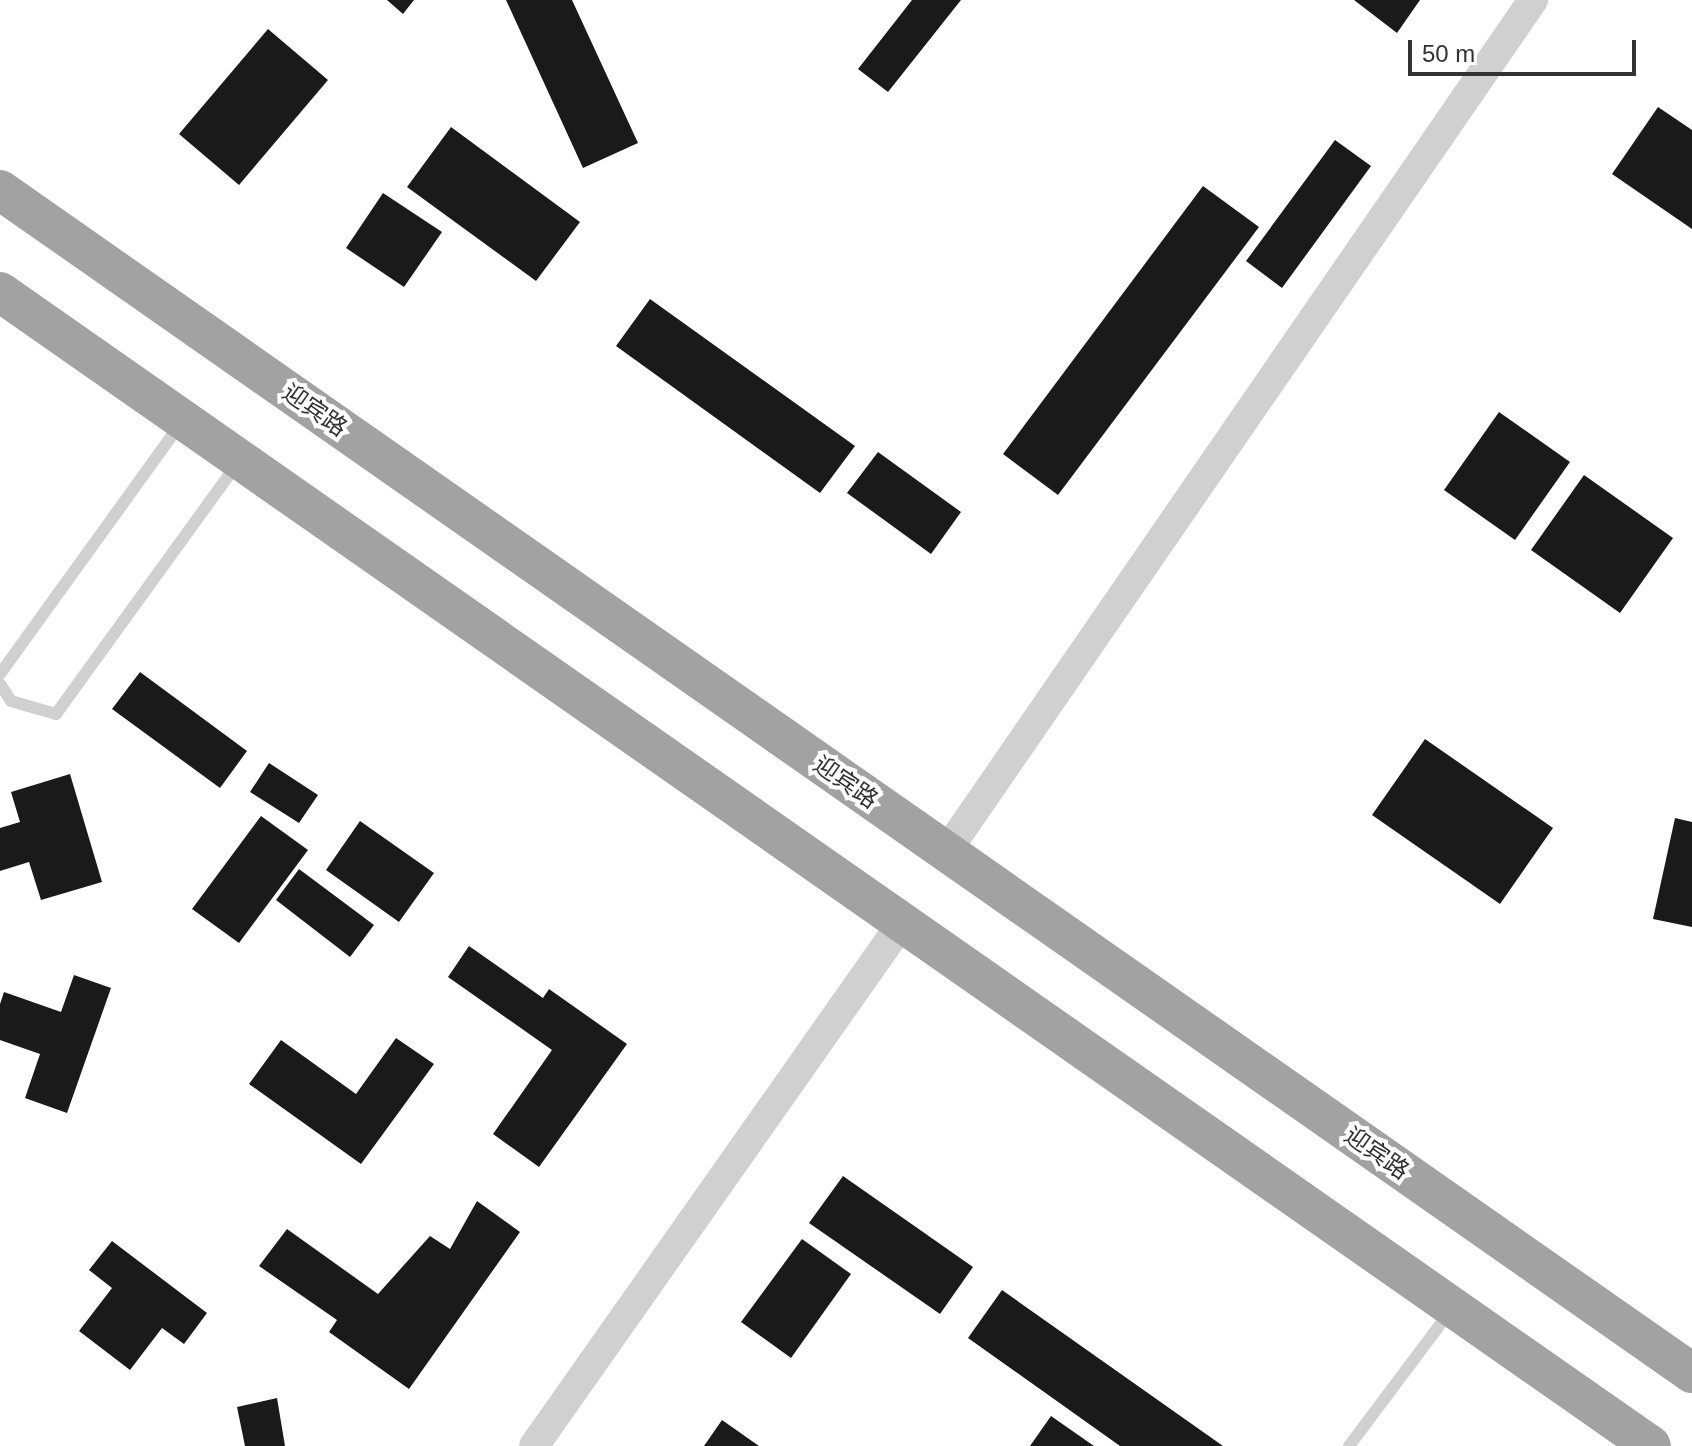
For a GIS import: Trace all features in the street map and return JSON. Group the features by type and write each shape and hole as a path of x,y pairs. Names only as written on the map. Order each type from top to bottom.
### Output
{"highway":[{"name":"迎宾路","path":"0,190 1692,1373"},
{"path":"0,292 1651,1446"}],"street":[{"path":"946,852 1533,0"},
{"path":"534,1446 902,923"}],"lane":[{"path":"0,674 184,420"},
{"path":"0,684 11,701 56,714 240,459"},
{"path":"1349,1446 1453,1308"}],"building":[{"path":"387,0 414,0 403,14"},
{"path":"506,0 572,0 638,143 583,168"},
{"path":"912,0 961,0 888,92 858,69"},
{"path":"1354,0 1420,0 1397,33"},
{"path":"268,29 328,80 239,185 179,134"},
{"path":"1658,107 1692,130 1692,229 1612,174"},
{"path":"451,127 580,222 536,281 407,187"},
{"path":"1335,140 1371,166 1282,288 1246,261"},
{"path":"1203,186 1259,227 1058,495 1003,454"},
{"path":"383,193 442,232 404,287 346,248"},
{"path":"650,299 855,446 820,493 616,346"},
{"path":"1499,412 1570,462 1515,540 1444,490"},
{"path":"878,452 961,512 931,554 847,493"},
{"path":"1584,475 1673,538 1620,613 1531,550"},
{"path":"140,672 247,751 220,788 112,709"},
{"path":"1425,739 1553,828 1500,904 1372,815"},
{"path":"269,763 318,795 299,823 250,792"},
{"path":"70,774 102,882 41,900 29,862 0,871 0,828 20,822 11,792"},
{"path":"261,816 308,850 239,943 192,909"},
{"path":"1675,818 1692,822 1692,927 1653,919"},
{"path":"360,821 434,873 399,922 326,870"},
{"path":"299,869 374,925 350,957 276,900"},
{"path":"469,946 543,998 549,989 627,1044 539,1167 493,1134 552,1050 448,977"},
{"path":"74,975 111,988 67,1113 25,1098 40,1054 0,1040 0,1004 4,992 61,1012"},
{"path":"396,1038 434,1064 361,1164 249,1084 281,1040 356,1094"},
{"path":"843,1176 973,1267 940,1314 809,1223"},
{"path":"477,1201 520,1232 409,1389 329,1332 337,1320 259,1266 287,1229 378,1294 430,1236 450,1249"},
{"path":"802,1239 851,1274 791,1358 741,1322"},
{"path":"112,1241 207,1313 184,1344 162,1328 130,1370 79,1331 112,1288 89,1270"},
{"path":"1002,1290 1223,1446 1120,1446 968,1338"},
{"path":"277,1398 285,1446 245,1446 237,1407"},
{"path":"1051,1416 1094,1446 1030,1446"},
{"path":"722,1420 759,1446 704,1446"}]}
